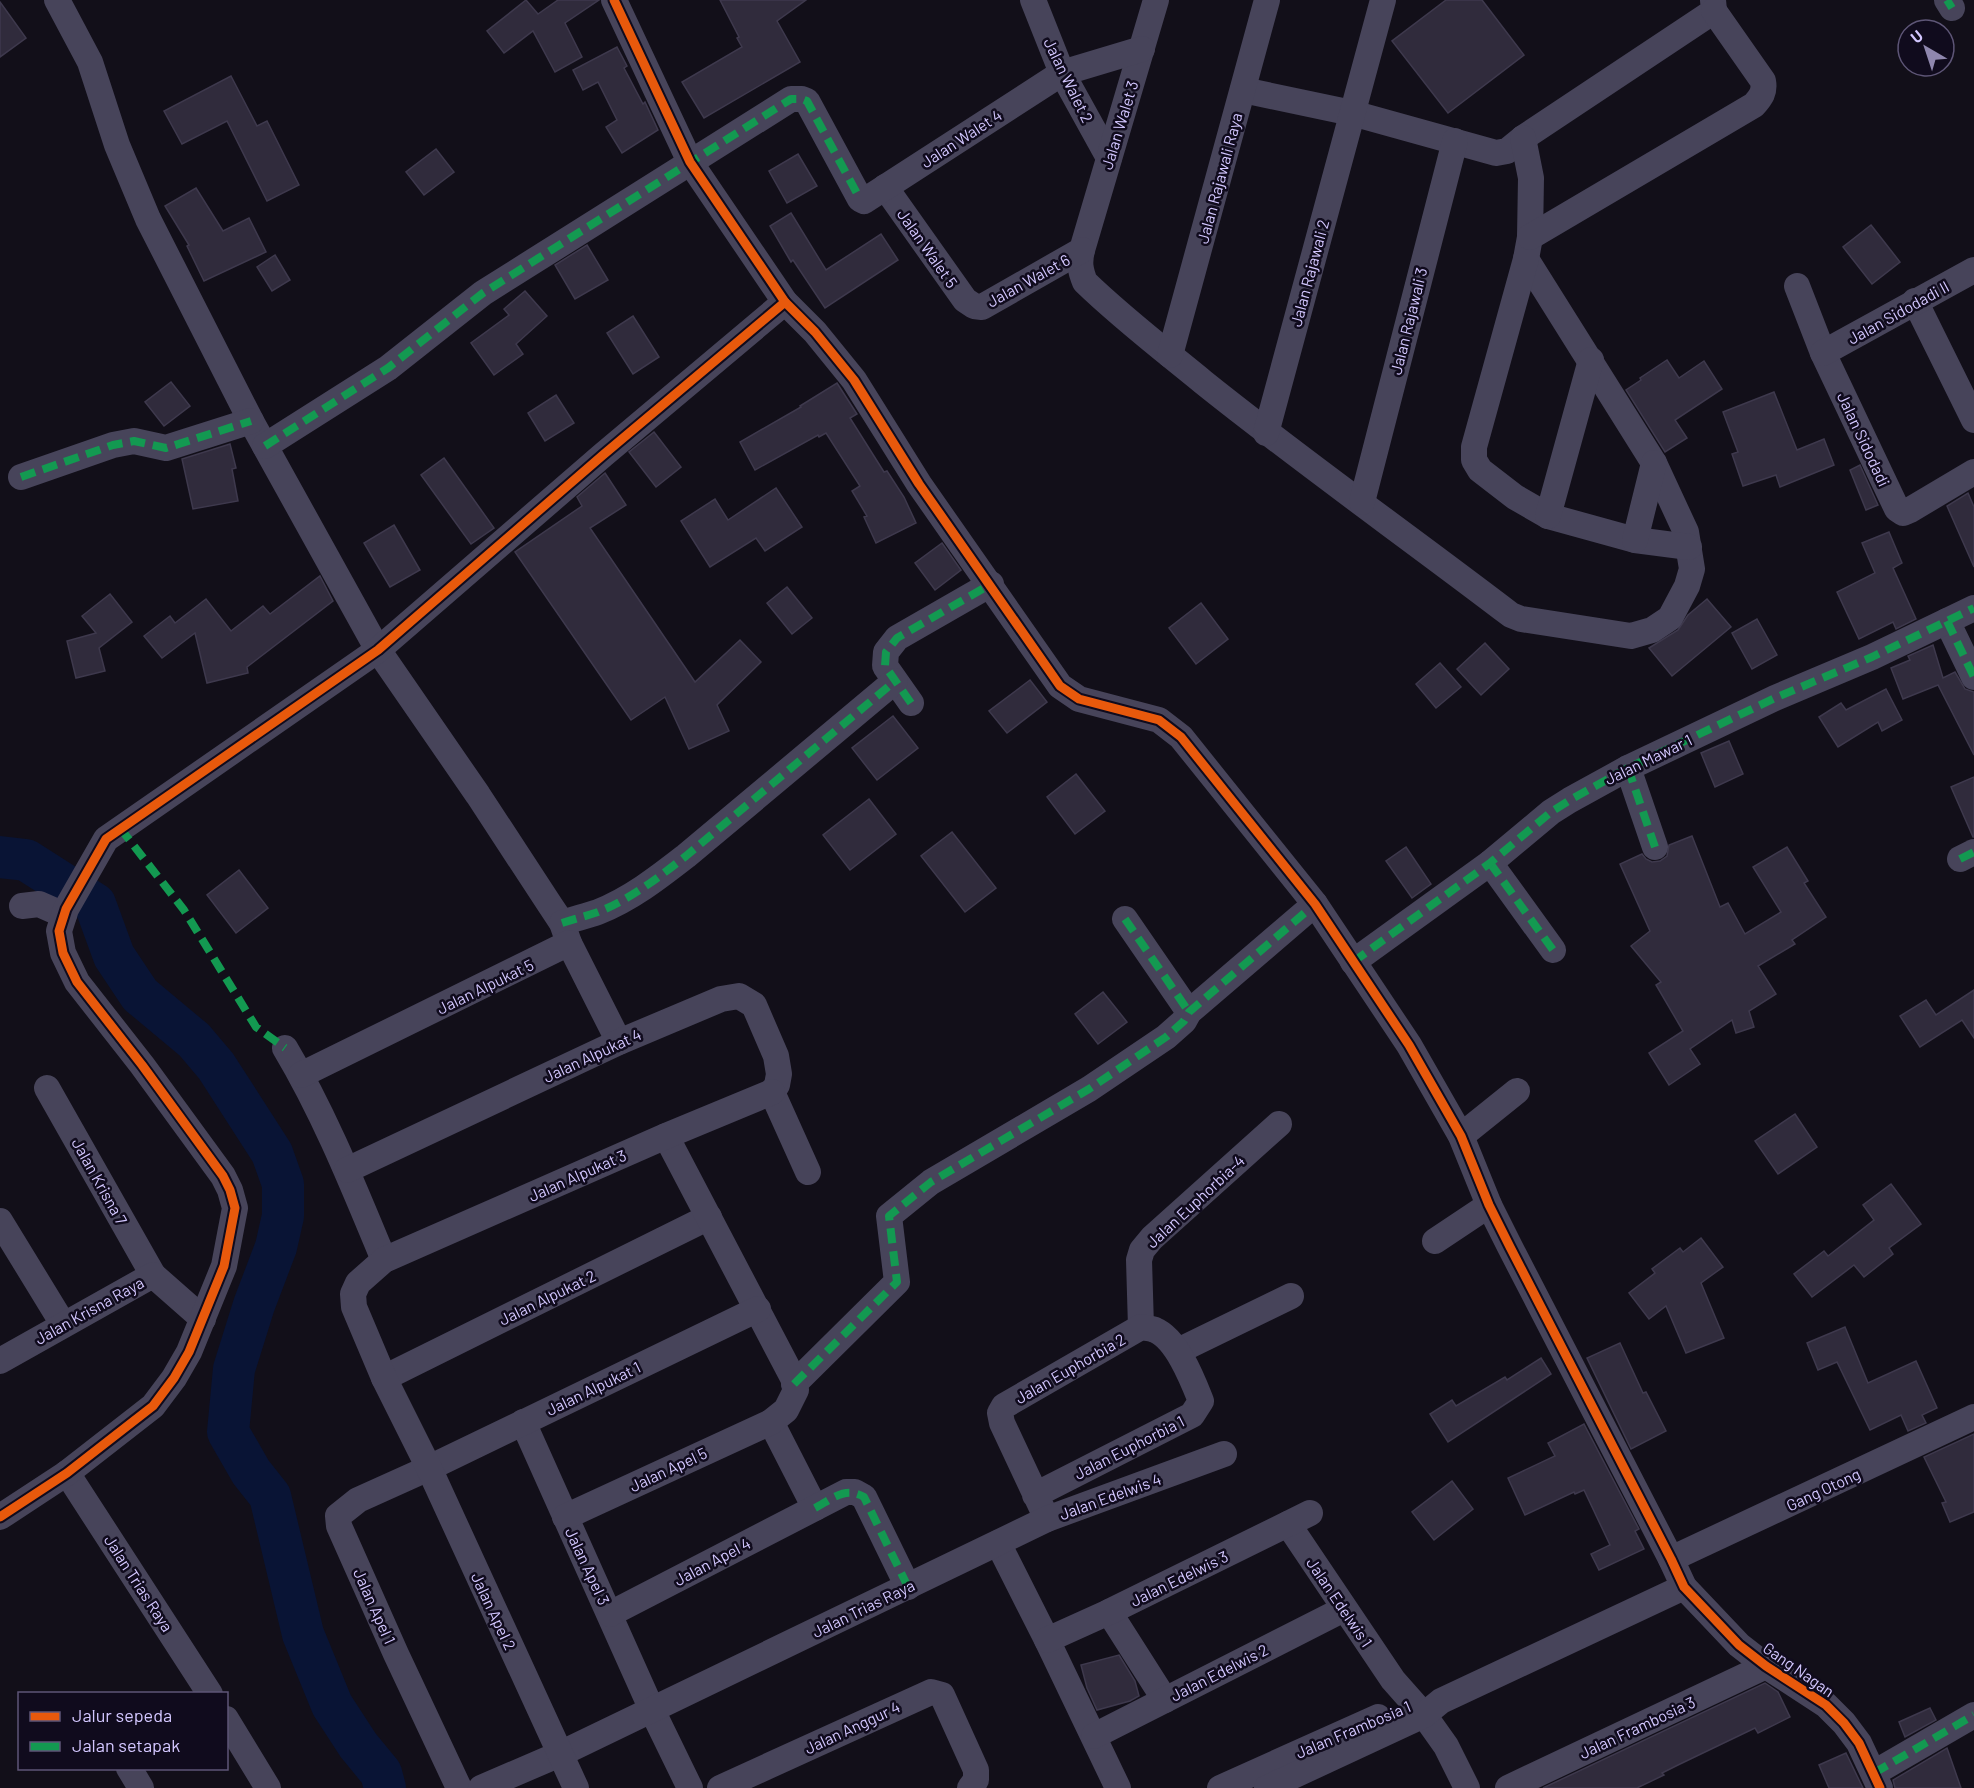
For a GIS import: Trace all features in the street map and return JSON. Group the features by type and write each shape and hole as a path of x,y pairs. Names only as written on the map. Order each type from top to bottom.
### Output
{"street":[{"path":"57,0 90,62 117,146 148,219 251,421 378,650 478,795 565,933 620,1042"},
{"name":"Gang Nagan","path":"614,0 690,162 785,302 815,332 854,380 919,484 991,584 1026,639 1060,686 1079,699 1159,720 1181,736 1315,904 1408,1045 1461,1136 1489,1205 1684,1587 1739,1645 1766,1666 1826,1705 1859,1743 1877,1780"},
{"name":"Jalan Walet 2","path":"1033,0 1062,73 1109,158"},
{"path":"1142,0 1145,38"},
{"name":"Jalan Walet 3","path":"1082,250 1156,0"},
{"name":"Jalan Rajawali Raya","path":"1170,355 1267,0"},
{"name":"Jalan Rajawali 2","path":"1266,433 1383,0"},
{"path":"1243,90 1352,113 1496,153 1507,151 1522,138 1713,5 1763,81 1765,89 1761,97 1754,105 1528,248"},
{"name":"Jalan Walet 4","path":"690,162 791,99 802,99 807,101 860,199 864,201 1062,73 1145,38"},
{"path":"1522,138 1532,178 1528,248 1474,447 1474,460 1480,470 1515,497 1548,516 1635,540 1689,547"},
{"name":"Jalan Rajawali 3","path":"1362,502 1455,141"},
{"path":"265,446 388,368 483,293 690,162"},
{"name":"Jalan Walet 5","path":"885,187 965,300 974,306"},
{"path":"1082,250 1079,261 1086,282 1170,355 1266,433 1362,502 1511,615 1521,620 1631,636 1652,630 1670,618 1687,586 1692,569 1686,532 1654,463 1591,360 1528,248"},
{"name":"Jalan Walet 6","path":"974,306 982,307 1082,250"},
{"name":"Jalan Sidodadi II","path":"1823,353 1974,270"},
{"name":"Jalan Sidodadi","path":"1797,286 1823,353 1897,509 1903,513 1910,510 1974,472"},
{"path":"1916,301 1974,420"},
{"path":"2,1510 67,1473 153,1407 189,1352 224,1266 231,1237 235,1208 223,1176 149,1074 77,982 63,953 59,931 65,912 106,839 378,650 603,455 785,302"},
{"path":"1548,516 1591,360"},
{"path":"21,477 113,445 134,441 166,448 251,421"},
{"path":"1635,540 1654,463"},
{"path":"911,703 885,666 886,652 897,638 991,584"},
{"name":"Jalan Mawar 1","path":"1353,962 1490,863 1551,812 1628,768 1775,698 1872,657 1974,608"},
{"path":"1947,621 1974,677"},
{"name":"Jalan Alpukat 5","path":"301,1075 565,933 653,881 895,681"},
{"path":"1628,768 1655,847"},
{"path":"1490,863 1553,950"},
{"path":"22,906 39,904 65,912"},
{"path":"794,1384 897,1282 889,1216 930,1182 1036,1121 1149,1049 1177,1028 1190,1012 1315,904"},
{"path":"1125,919 1190,1012"},
{"name":"Jalan Alpukat 4","path":"347,1170 620,1042 721,999 740,996 754,1005 776,1056 779,1074 777,1085 772,1092"},
{"path":"285,1048 301,1075 347,1170 384,1260"},
{"name":"Jalan Krisna 7","path":"47,1088 153,1275"},
{"path":"1461,1136 1517,1091"},
{"path":"772,1092 808,1172"},
{"name":"Jalan Alpukat 3","path":"384,1378 354,1307 352,1294 358,1283 384,1260 772,1092"},
{"name":"Jalan Euphorbia-4","path":"1141,1327 1138,1275 1142,1250 1152,1238 1279,1124"},
{"path":"666,1136 758,1309 794,1384 796,1390 786,1410 771,1422 815,1508"},
{"path":"1435,1241 1489,1205"},
{"name":"Jalan Alpukat 2","path":"384,1378 709,1217"},
{"path":"0,1221 63,1324"},
{"name":"Jalan Krisna Raya","path":"0,1361 153,1275 202,1319"},
{"path":"1178,1351 1291,1296"},
{"name":"Jalan Alpukat 1","path":"429,1468 758,1309"},
{"name":"Jalan Euphorbia 2","path":"1047,1519 1002,1423 1000,1413 1004,1406 1014,1398 1141,1327 1156,1330 1167,1338 1178,1351"},
{"name":"Jalan Euphorbia 1","path":"1035,1495 1192,1414 1201,1401 1178,1351"},
{"name":"Jalan Apel 2","path":"384,1378 429,1468 576,1788"},
{"name":"Gang Otong","path":"1671,1559 1974,1417"},
{"name":"Jalan Apel 3","path":"523,1422 652,1710 690,1788"},
{"name":"Jalan Apel 5","path":"565,1517 771,1422"},
{"name":"Jalan Edelwis 4","path":"998,1543 1047,1519 1224,1454"},
{"name":"Jalan Apel 1","path":"429,1468 358,1500 338,1516 339,1526 459,1788"},
{"name":"Jalan Trias Raya","path":"67,1473 209,1692"},
{"name":"Jalan Apel 4","path":"610,1614 846,1492 855,1492 864,1497 908,1587"},
{"name":"Jalan Edelwis 1","path":"1299,1519 1344,1609 1393,1680 1426,1706 1467,1788"},
{"name":"Jalan Edelwis 3","path":"1047,1640 1299,1519"},
{"path":"998,1543 1118,1788"},
{"name":"Jalan Trias Raya","path":"482,1788 560,1754 998,1543"},
{"path":"1426,1706 1684,1587"},
{"name":"Jalan Edelwis 2","path":"1094,1736 1344,1609"},
{"path":"1109,1612 1165,1700"},
{"name":"Jalan Frambosia 3","path":"1508,1788 1766,1666"},
{"name":"Jalan Anggur 4","path":"720,1788 931,1692 942,1695 976,1770 976,1780 970,1788"},
{"name":"Jalan Frambosia 1","path":"1220,1788 1426,1706"},
{"name":"Jalan Frambosia 1","path":"1267,1788 1426,1706"},
{"path":"1877,1780 1974,1715"},
{"path":"228,1722 268,1788"},
{"path":"130,1770 141,1788"}],"building":[{"path":"526,0 538,14 558,0 599,0 565,23 582,57 555,72 533,31 504,53 487,31"},
{"path":"720,0 806,0 777,21 800,62 704,118 682,82 742,47"},
{"path":"1446,0 1482,0 1524,55 1448,113 1392,41"},
{"path":"0,2 26,38 0,57"},
{"path":"617,47 627,66 624,68 643,104 645,102 658,130 622,153 606,127 617,120 598,82 583,90 573,70"},
{"path":"231,76 257,126 267,121 299,185 267,201 227,121 182,144 164,111"},
{"path":"436,149 454,172 424,195 406,172"},
{"path":"798,154 817,186 787,203 769,171"},
{"path":"196,188 223,231 249,218 266,252 204,281 187,246 189,245 165,206"},
{"path":"791,213 826,270 881,234 898,260 825,308 793,260 791,262 770,226"},
{"path":"1871,225 1900,262 1872,284 1843,247"},
{"path":"587,245 608,280 575,299 555,265"},
{"path":"275,255 290,280 272,291 257,267"},
{"path":"525,291 547,316 516,344 523,354 494,375 471,343 509,315 504,309"},
{"path":"633,316 659,357 633,374 607,333"},
{"path":"1667,360 1679,378 1704,361 1722,389 1675,420 1687,438 1665,452 1626,390"},
{"path":"171,382 190,406 164,426 145,402"},
{"path":"837,383 857,414 850,418 884,472 887,471 904,497 916,523 876,543 864,517 867,516 852,491 860,486 826,433 819,437 818,435 755,470 740,442"},
{"path":"1774,392 1797,450 1824,439 1834,465 1780,487 1776,475 1743,486 1732,454 1738,452 1723,412"},
{"path":"556,395 574,423 545,441 528,413"},
{"path":"654,432 681,467 656,487 629,452"},
{"path":"230,444 236,468 232,469 238,501 193,509 182,459"},
{"path":"444,458 494,528 471,544 421,475"},
{"path":"1860,465 1878,505 1866,510 1850,470"},
{"path":"605,473 626,505 590,528 695,682 740,640 761,662 717,705 729,731 689,749 665,697 631,720 515,552 582,506 577,497"},
{"path":"776,488 802,527 765,551 756,538 710,567 681,521 715,499 728,520"},
{"path":"1968,493 1974,507 1974,567 1947,506"},
{"path":"394,525 420,570 390,587 364,543"},
{"path":"1889,532 1902,563 1893,568 1916,619 1896,629 1893,622 1859,639 1837,592 1875,573 1862,543"},
{"path":"942,543 961,570 935,590 915,563"},
{"path":"320,576 333,601 247,667 248,673 207,683 195,633 162,658 144,636 170,616 175,623 206,599 231,631 263,606 270,614"},
{"path":"787,587 812,618 792,634 767,603"},
{"path":"110,594 132,622 99,648 105,671 76,678 67,641 96,633 82,616"},
{"path":"1707,599 1731,627 1672,676 1649,648 1678,630 1688,615"},
{"path":"1201,603 1228,639 1196,664 1169,628"},
{"path":"1757,619 1777,655 1752,669 1732,633"},
{"path":"1485,643 1509,669 1481,695 1457,669"},
{"path":"1933,645 1943,678 1955,672 1965,689 1974,692 1974,755 1938,685 1903,699 1891,668 1910,660 1908,656"},
{"path":"1440,663 1461,687 1436,708 1416,684"},
{"path":"1030,680 1047,702 1007,733 989,711"},
{"path":"1886,689 1902,720 1882,731 1878,722 1838,747 1819,717 1841,703 1846,710"},
{"path":"893,716 918,748 877,780 852,748"},
{"path":"1729,741 1743,774 1715,787 1701,753"},
{"path":"1076,774 1105,811 1075,834 1047,797"},
{"path":"1974,777 1974,837 1973,837 1951,787"},
{"path":"869,799 896,834 850,870 823,835"},
{"path":"952,832 996,888 965,912 921,856"},
{"path":"1692,836 1720,907 1728,903 1745,934 1781,912 1753,867 1787,847 1808,881 1804,883 1826,917 1792,940 1795,944 1758,966 1776,994 1749,1011 1754,1027 1736,1033 1732,1020 1690,1049 1700,1064 1669,1085 1649,1053 1683,1031 1656,985 1661,982 1631,946 1650,931 1620,864 1642,854 1652,862 1660,861 1667,856 1669,845"},
{"path":"1406,847 1431,884 1412,898 1386,861"},
{"path":"239,870 268,908 236,933 207,895"},
{"path":"1974,990 1974,1038 1962,1020 1920,1047 1900,1016 1926,1000 1936,1015"},
{"path":"1103,992 1127,1022 1098,1044 1075,1014"},
{"path":"1795,1114 1817,1147 1778,1174 1755,1141"},
{"path":"1891,1184 1921,1224 1889,1248 1893,1254 1864,1277 1854,1265 1812,1297 1794,1274 1824,1251 1828,1256 1874,1220 1863,1205"},
{"path":"1701,1238 1723,1267 1701,1283 1724,1338 1686,1353 1666,1306 1649,1319 1629,1293 1655,1273 1652,1269 1680,1248 1683,1252"},
{"path":"1845,1327 1868,1383 1916,1361 1937,1408 1922,1415 1926,1423 1908,1431 1901,1415 1870,1430 1837,1362 1818,1370 1807,1343"},
{"path":"1620,1343 1643,1393 1646,1392 1666,1431 1631,1449 1587,1358"},
{"path":"1541,1358 1551,1374 1448,1442 1430,1414 1452,1400 1456,1406 1505,1377 1507,1380"},
{"path":"1584,1424 1639,1529 1635,1531 1644,1549 1599,1570 1591,1554 1610,1545 1584,1490 1575,1494 1574,1492 1525,1515 1508,1478 1555,1456 1548,1443"},
{"path":"1974,1434 1974,1512 1950,1522 1942,1503 1946,1502 1924,1457"},
{"path":"1452,1481 1473,1509 1434,1540 1412,1512"},
{"path":"1119,1655 1135,1681 1139,1696 1130,1701 1097,1710 1087,1688 1081,1665"},
{"path":"1765,1683 1778,1692 1790,1717 1758,1733 1755,1728 1662,1773 1664,1775 1637,1788 1543,1788"},
{"path":"1930,1708 1936,1720 1905,1737 1899,1722"},
{"path":"1947,1748 1961,1788 1895,1788 1893,1780"},
{"path":"1846,1753 1863,1788 1829,1788 1819,1765"}],"waterway":[{"path":"0,857 26,860 95,904 114,956 140,995 194,1040 216,1066 272,1153 283,1184 283,1216 276,1247 254,1305 234,1369 228,1432 251,1472 270,1496 303,1634 332,1705 358,1745 381,1773 385,1788"}],"marked path":[{"path":"1947,0 1952,8"},
{"path":"265,446 388,368 483,293 791,99 807,101 860,199"},
{"path":"21,477 113,445 134,441 166,448 251,421"},
{"path":"911,703 885,666 886,652 897,638 991,584"},
{"path":"1353,962 1490,863 1551,812 1570,800 1628,768 1775,698 1872,657 1974,608"},
{"path":"1947,621 1974,677"},
{"path":"562,923 610,907 655,880 895,681"},
{"path":"1628,768 1655,847"},
{"path":"120,828 184,910 256,1027 285,1048"},
{"path":"1960,859 1974,852"},
{"path":"1490,863 1553,950"},
{"path":"794,1384 897,1282 889,1216 931,1182 1089,1089 1166,1037 1184,1021 1189,1012 1315,904"},
{"path":"1125,919 1189,1012"},
{"path":"815,1508 845,1493 864,1497 908,1587"},
{"path":"1874,1773 1974,1715"}],"cycle path":[{"path":"614,0 690,162 785,302 815,332 854,380 919,484 1060,686 1079,699 1159,720 1181,737 1315,904 1409,1045 1461,1136 1489,1205 1684,1587 1739,1645 1766,1666 1826,1705 1844,1723 1859,1743 1880,1788"},
{"path":"0,1517 67,1473 153,1406 174,1378 189,1352 224,1266 235,1208 223,1176 142,1065 77,982 63,953 59,931 66,909 106,839 378,650 603,455 785,302"}]}
